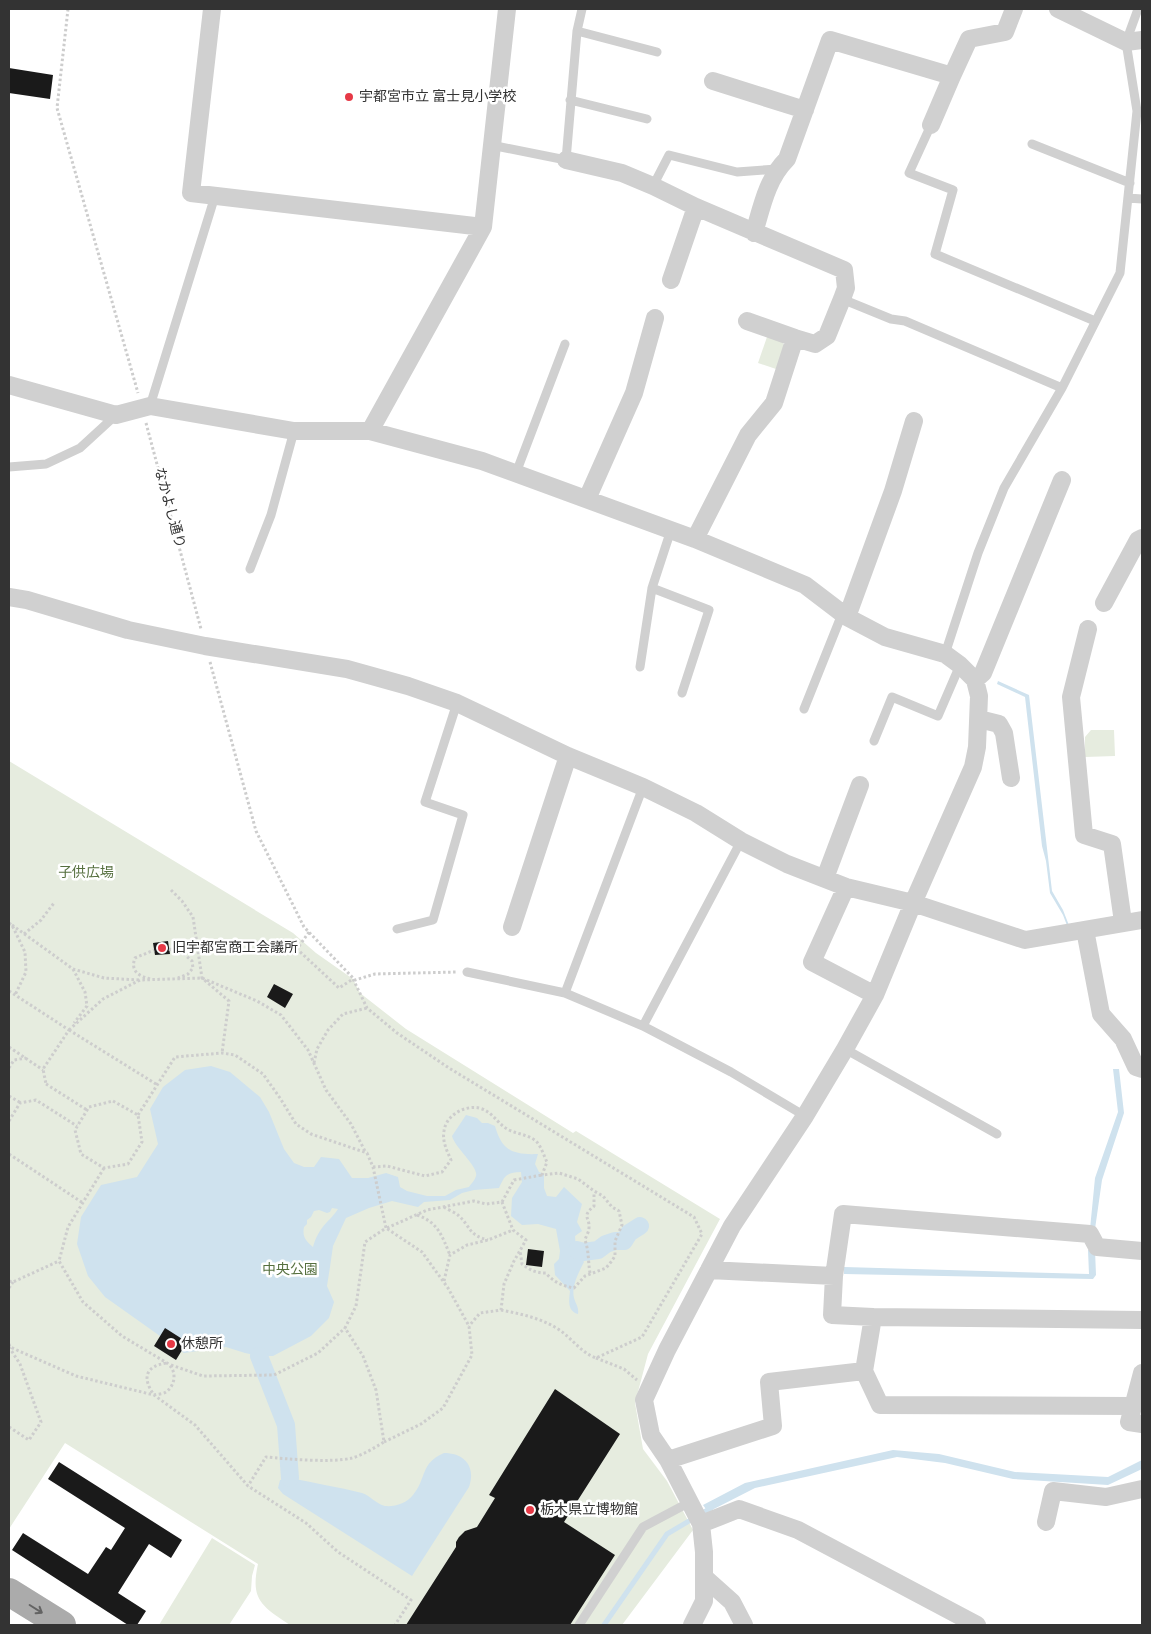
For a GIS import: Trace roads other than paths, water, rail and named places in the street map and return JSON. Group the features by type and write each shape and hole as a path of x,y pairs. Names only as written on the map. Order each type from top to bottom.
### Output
{"main road":[{"path":"9,1592 62,1625"},
{"path":"9,1614 27,1625"}],"street":[{"path":"212,9 191,192 483,227"},
{"path":"370,431 483,227 507,9"},
{"path":"930,125 969,39 1005,32 1014,9"},
{"path":"1058,9 1134,41"},
{"path":"754,232 770,181 777,169 787,159 830,40 952,76"},
{"path":"713,82 805,110"},
{"path":"566,160 622,173 696,207 844,270 846,288 842,299 827,336 815,344 747,320"},
{"path":"671,280 696,207"},
{"path":"586,499 634,393 655,318"},
{"path":"695,539 748,435 774,403 795,338"},
{"path":"9,385 116,415 146,407 294,431 370,431 482,461 695,539 805,585 845,616 885,637 945,654 960,665 975,680 979,696 979,719 978,747 973,767 874,995 845,1049 805,1116 732,1226 667,1350 644,1400 650,1435 668,1460 701,1524 704,1552 704,1600 692,1625"},
{"path":"845,616 893,491 914,421"},
{"path":"975,680 984,673 1062,480"},
{"path":"1104,604 1138,540 1142,538"},
{"path":"9,597 27,600 128,630 205,646 347,670 408,686 457,703 568,756 643,787 696,813 741,841 787,864 846,887 913,903 1024,940 1142,920"},
{"path":"1088,630 1071,697 1084,835 1112,844 1123,922"},
{"path":"979,719 999,724 1004,733 1011,778"},
{"path":"512,927 568,756"},
{"path":"825,878 860,785"},
{"path":"846,887 812,962 874,995"},
{"path":"1085,930 1101,1014 1123,1040 1136,1067 1142,1069"},
{"path":"1142,1251 1097,1246 1090,1234 843,1214 834,1276 832,1315 1142,1320"},
{"path":"709,1270 834,1276"},
{"path":"873,1316 864,1371 880,1404 1133,1406"},
{"path":"668,1460 773,1426 769,1382 864,1371"},
{"path":"1142,1373 1129,1422 1142,1424"},
{"path":"1046,1522 1053,1491 1106,1496 1142,1489"},
{"path":"701,1524 740,1509 798,1530 978,1625"},
{"path":"704,1577 732,1602 744,1625"}],"lane":[{"path":"491,144 566,160 577,31 582,9"},
{"path":"945,654 978,553 1004,488 1062,388 1120,274 1137,111 1134,41 1138,9"},
{"path":"577,31 657,52"},
{"path":"570,100 647,119"},
{"path":"930,125 909,173 953,190 935,254 1095,321"},
{"path":"1032,144 1130,183"},
{"path":"653,186 669,155 737,172 777,169"},
{"path":"146,407 214,196"},
{"path":"1128,198 1142,199"},
{"path":"842,299 892,319 905,321 1062,388"},
{"path":"516,473 565,344"},
{"path":"9,467 46,464 80,448 116,415"},
{"path":"250,569 271,515 294,431"},
{"path":"640,667 652,588 671,530"},
{"path":"652,588 709,610 682,693"},
{"path":"804,710 845,616"},
{"path":"874,741 892,697 938,716 960,665"},
{"path":"397,929 433,920 463,815 425,802 457,703"},
{"path":"565,993 643,787"},
{"path":"643,1026 741,841"},
{"path":"467,972 565,993 643,1026 731,1072 805,1116"},
{"path":"845,1049 997,1134"},
{"path":"579,1625 643,1528 690,1502"}],"water":[{"path":"998,681 1029,695 1052,891 1063,910 1070,928 1068,928 1050,893 1042,846 1025,697 997,684"},
{"path":"211,1066 230,1072 260,1097 269,1112 284,1149 294,1163 304,1167 314,1167 321,1157 339,1159 352,1178 368,1178 386,1173 398,1177 400,1187 407,1191 427,1196 445,1196 456,1190 469,1187 475,1177 476,1172 474,1168 457,1146 452,1136 466,1115 477,1118 482,1123 495,1126 501,1141 510,1150 522,1154 538,1154 535,1164 539,1172 544,1174 544,1188 547,1196 556,1197 564,1187 582,1204 577,1222 582,1231 575,1236 576,1250 584,1262 576,1279 573,1293 578,1314 574,1313 570,1308 570,1291 555,1275 554,1264 559,1259 560,1251 556,1229 538,1224 522,1225 511,1216 512,1198 522,1182 521,1172 516,1172 507,1175 499,1188 474,1190 462,1193 450,1200 424,1202 418,1207 392,1201 346,1218 333,1246 327,1286 334,1302 329,1318 311,1336 273,1356 259,1356 226,1347 184,1353 105,1297 88,1276 77,1244 81,1217 101,1185 137,1177 158,1144 150,1109 163,1087 185,1070","holes":["332,1208 338,1209 320,1231 313,1247 304,1236 304,1227 307,1224 307,1220 314,1211 319,1210 327,1213"]},
{"path":"1113,1069 1119,1069 1124,1113 1102,1180 1095,1229 1090,1229 1095,1178 1118,1112"},
{"path":"1088,1250 1095,1250 1096,1275 1093,1279 844,1274 844,1267 1089,1274"},
{"path":"893,1450 939,1454 1015,1472 1108,1477 1142,1460 1142,1469 1108,1485 1013,1479 945,1463 897,1457 755,1488 708,1512 703,1505 745,1483"},
{"path":"444,1453 458,1456 467,1462 470,1467 471,1480 469,1487 412,1576 283,1494 278,1488 280,1480 290,1478 362,1493 385,1506 397,1505 410,1498 417,1489 427,1466 436,1457"}],"waterway":[{"path":"577,1250 583,1252 598,1250 606,1244 624,1241 629,1233 640,1226"},
{"path":"259,1356 286,1425 290,1478"},
{"path":"604,1625 667,1534 711,1508"}],"place":[{"name":"宇都宮市立 富士見小学校","path":"349,97"},
{"name":"旧宇都宮商工会議所","path":"162,948"},
{"name":"休憩所","path":"171,1344"},
{"name":"栃木県立博物館","path":"530,1510"}],"park label":[{"name":"子供広場","path":"86,873"},
{"name":"中央公園","path":"290,1270"}]}
